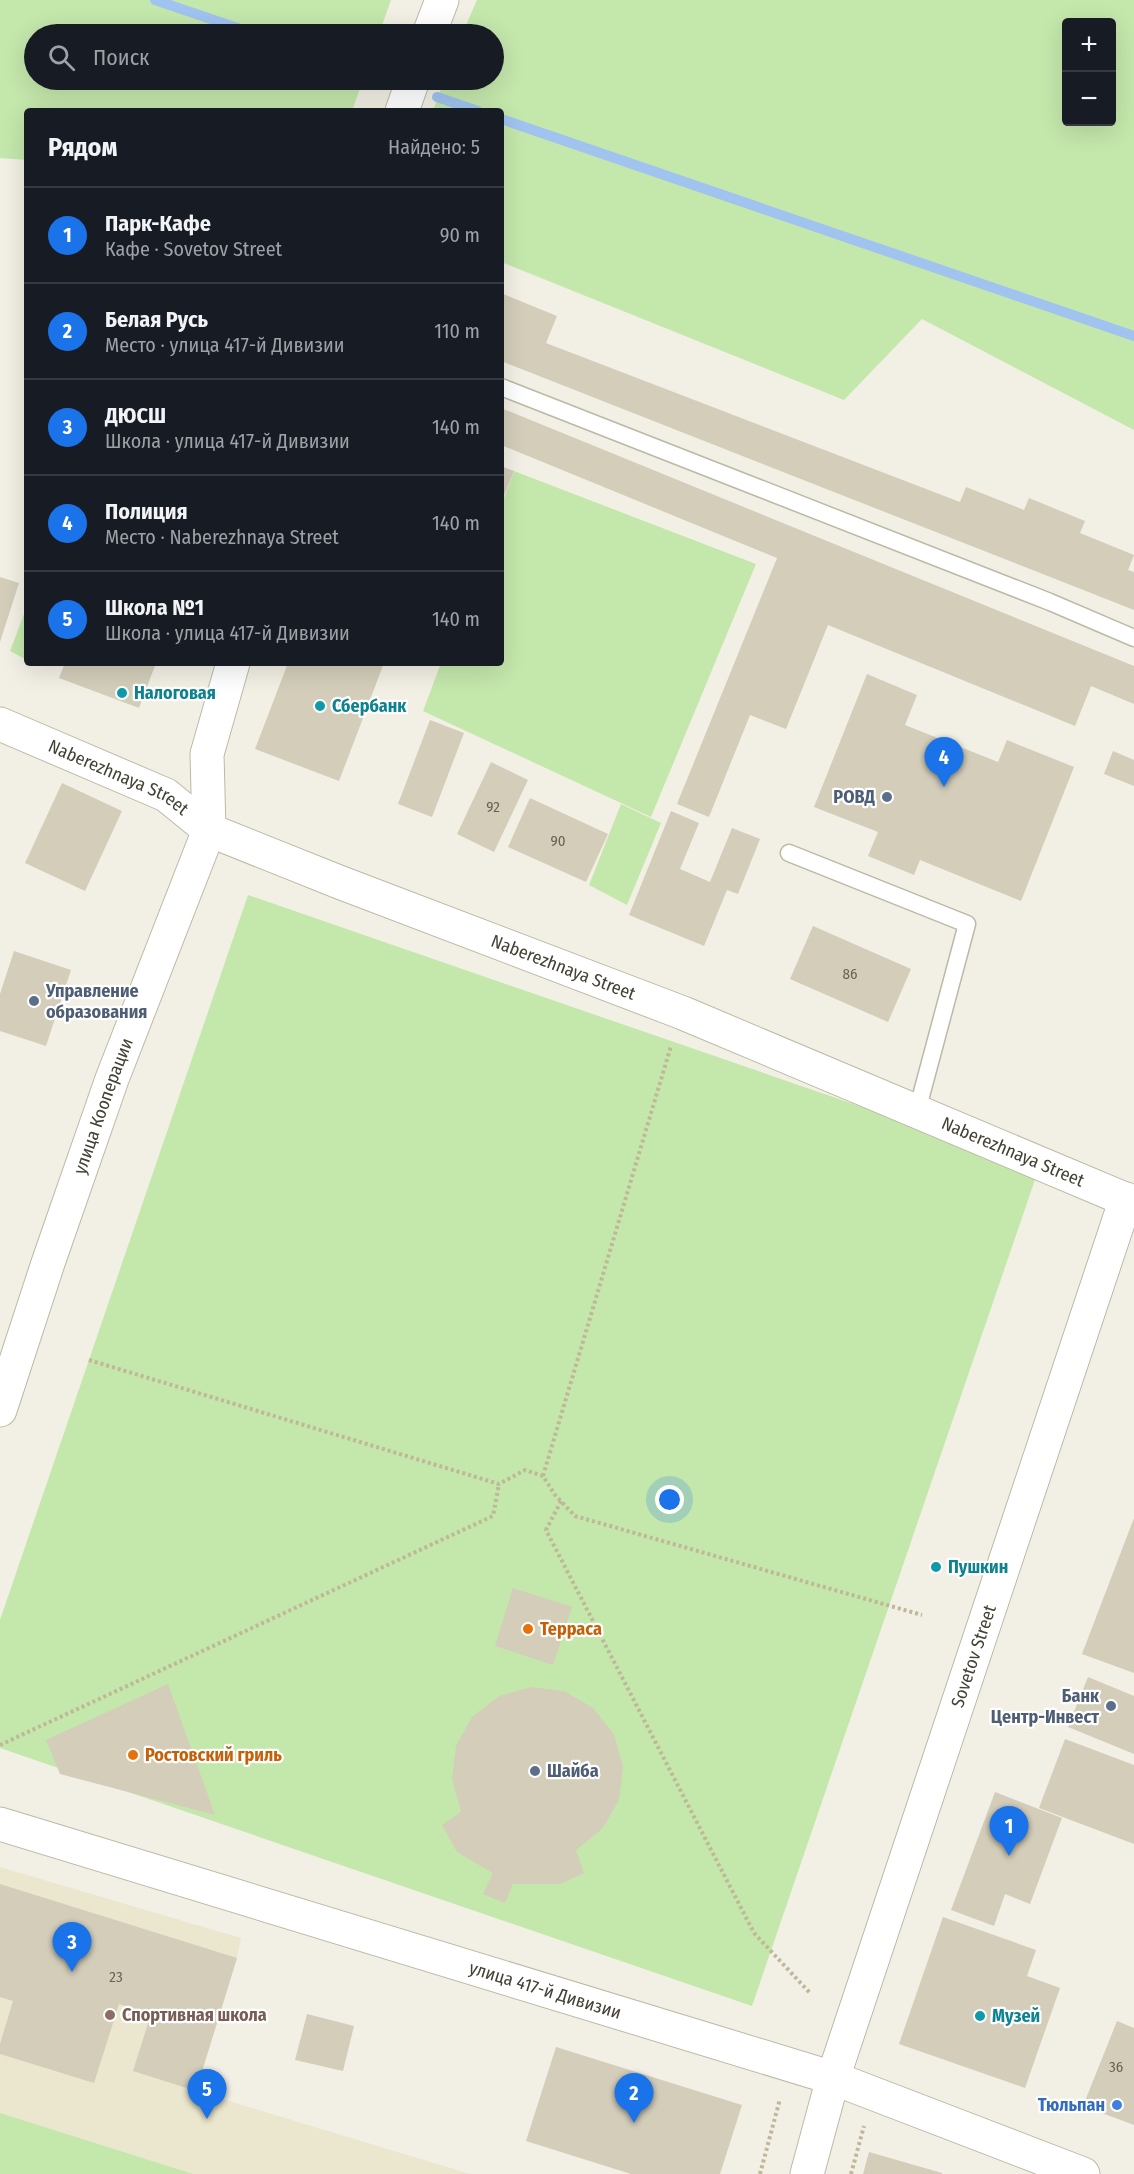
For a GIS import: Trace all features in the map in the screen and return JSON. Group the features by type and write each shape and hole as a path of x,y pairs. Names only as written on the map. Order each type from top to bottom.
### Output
{"street":[{"path":"433,24 442,0"},
{"path":"403,108 409,90"},
{"name":"улица Кооперации","path":"0,1410 108,1090 209,830 207,754 232,666"},
{"name":"Naberezhnaya Street","path":"0,724 166,795 209,830 683,1013 917,1111 1131,1194"},
{"name":"Sovetov Street","path":"807,2174 833,2078 1131,1194"},
{"name":"улица 417-й Дивизии","path":"0,1824 833,2078 1083,2174"}],"lane":[{"path":"504,388 1039,597 1134,638"},
{"path":"789,853 967,924 917,1111"}],"path":[{"path":"543,1476 672,1041"},
{"path":"89,1360 499,1484 525,1470 543,1476 575,1516 922,1616"},
{"path":"0,1744 493,1516 499,1484"},
{"path":"561,1501 546,1530 754,1933 810,1993"},
{"path":"760,2174 789,2064"},
{"path":"851,2174 873,2093"}],"shaded area":[{"name":"Спортивная школа","path":"0,1867 241,1938 237,1958 196,2091 470,2174 0,2174"}],"green space":[{"path":"0,0 391,0 383,24 24,24 24,90 359,90 353,108 24,108 24,160 0,158"},
{"path":"477,0 1134,0 1134,430 922,319 844,400 504,263 504,108 434,108 440,90 504,90 504,24 466,24"},
{"path":"514,471 756,564 651,817 423,711 440,666 504,666 504,498"},
{"path":"24,614 24,658 10,651"},
{"path":"621,804 661,823 627,905 589,885"},
{"path":"248,895 1039,1168 752,2006 0,1748 0,1620"},
{"path":"0,2113 193,2174 0,2174"}],"building":[{"path":"504,294 557,316 546,343 960,502 966,487 1024,510 1029,498 1085,521 1080,533 1134,555 1128,570 1134,572 1134,610 504,362"},
{"path":"504,409 1134,666 1134,704 1091,686 1075,726 828,625 786,729 750,715 709,817 677,804 777,558 504,446"},
{"path":"504,467 514,471 504,496"},
{"path":"0,577 19,583 0,642"},
{"name":"Налоговая","path":"64,666 155,666 139,708 59,678"},
{"name":"Сбербанк","path":"287,666 383,666 339,781 255,749"},
{"path":"867,674 917,695 905,725 998,762 1007,740 1074,767 1021,901 920,860 914,875 868,856 878,832 814,807"},
{"path":"430,720 464,733 432,817 398,804"},
{"path":"1113,751 1134,760 1134,786 1104,774"},
{"path":"491,762 528,780 494,852 457,834"},
{"path":"62,783 122,811 85,891 25,863"},
{"path":"530,798 608,834 586,882 508,847"},
{"path":"671,811 699,823 680,869 710,882 732,828 760,839 738,894 727,890 704,946 629,915"},
{"path":"813,926 911,969 888,1022 790,979"},
{"path":"14,951 71,970 46,1046 0,1031 0,994"},
{"path":"1134,1518 1134,1673 1082,1654"},
{"path":"513,1588 572,1607 553,1665 495,1646"},
{"path":"1088,1677 1134,1696 1134,1754 1068,1727"},
{"path":"168,1684 215,1815 60,1774 46,1740"},
{"name":"Шайба","path":"531,1687 564,1691 593,1708 614,1734 623,1767 619,1800 602,1829 576,1850 584,1873 560,1884 513,1884 505,1903 483,1894 493,1873 457,1852 442,1825 461,1812 452,1779 456,1746 472,1717 499,1696"},
{"path":"1065,1739 1134,1765 1134,1844 1039,1808"},
{"path":"995,1792 1062,1818 1030,1904 1005,1894 994,1926 951,1910"},
{"name":"Спортивная школа","path":"0,1884 237,1958 196,2091 133,2071 151,2014 119,2004 94,2083 0,2054 0,2044 13,2001 0,1997"},
{"name":"Музей","path":"943,1917 1036,1950 1027,1976 1060,1988 1025,2088 899,2044"},
{"path":"307,2014 354,2026 343,2071 295,2060"},
{"path":"1117,2021 1134,2028 1134,2125 1083,2106"},
{"path":"556,2047 742,2105 720,2174 631,2174 526,2141"},
{"path":"869,2152 942,2173 942,2174 863,2174"}],"waterway":[{"path":"155,0 226,24"},
{"path":"437,97 469,108"},
{"path":"504,120 1134,336"}],"place":[{"name":"Налоговая","path":"122,693"},
{"name":"Сбербанк","path":"320,706"},
{"name":"Полиция","path":"944,787"},
{"name":"РОВД","path":"887,797"},
{"name":"Управление образования","path":"34,1001"},
{"name":"Пушкин","path":"936,1567"},
{"name":"Терраса","path":"528,1629"},
{"name":"Банк Центр-Инвест","path":"1111,1706"},
{"name":"Ростовский гриль","path":"133,1755"},
{"name":"Шайба","path":"535,1771"},
{"name":"Парк-Кафе","path":"1009,1856"},
{"name":"ДЮСШ","path":"72,1972"},
{"name":"Спортивная школа","path":"110,2015"},
{"name":"Музей","path":"980,2016"},
{"name":"Тюльпан","path":"1117,2105"},
{"name":"Школа №1","path":"207,2119"},
{"name":"Белая Русь","path":"634,2123"}]}
